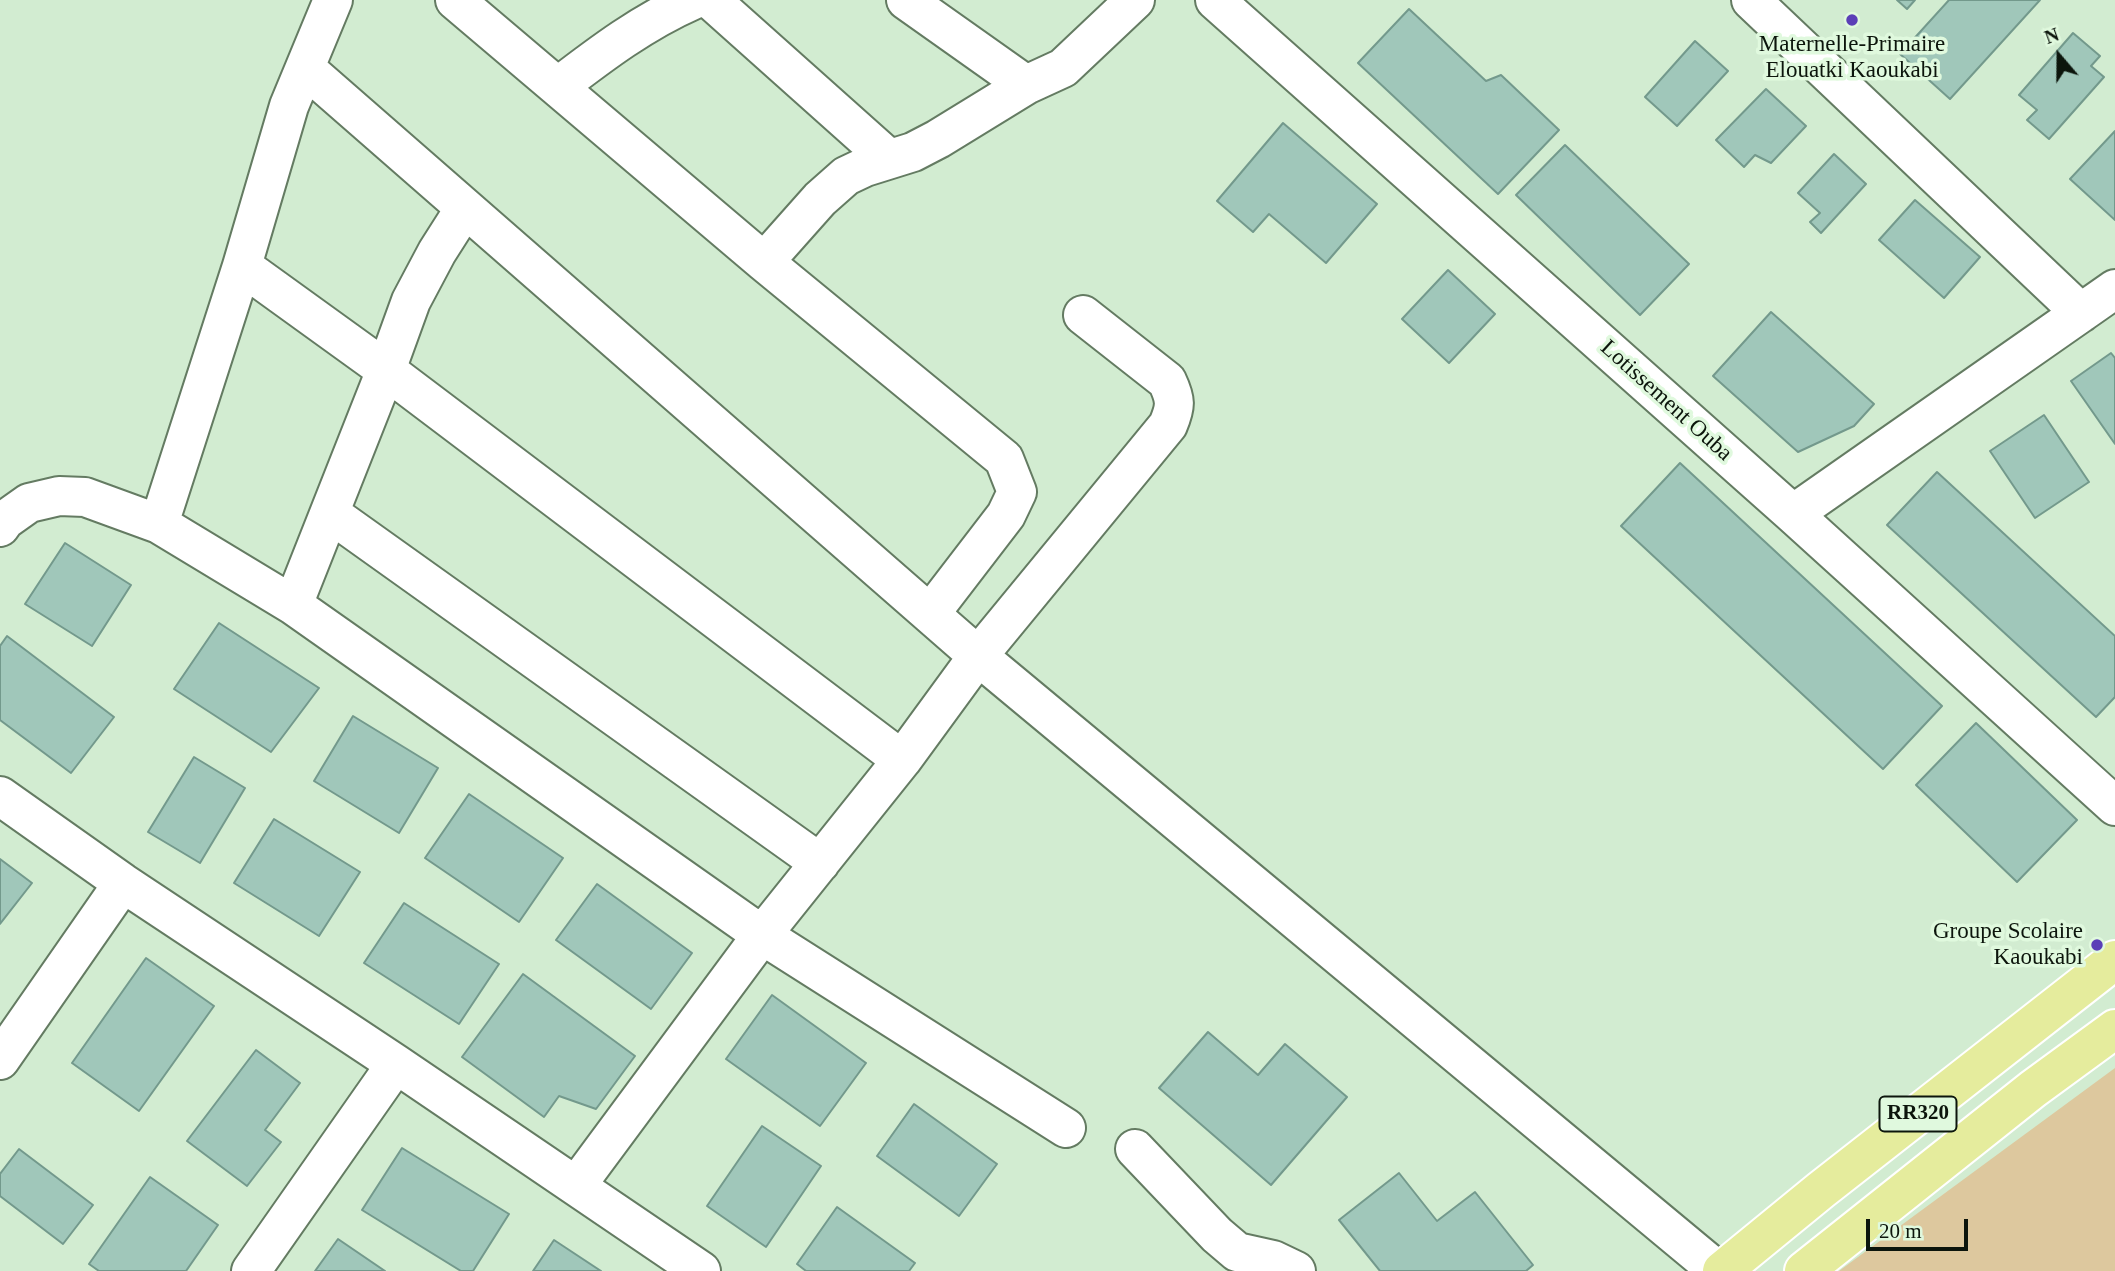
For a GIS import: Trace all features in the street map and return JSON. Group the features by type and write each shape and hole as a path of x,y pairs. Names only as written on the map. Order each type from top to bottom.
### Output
{"main road":[{"name":"RR320","path":"1720,1271 2115,960"},
{"name":"RR320","path":"1804,1271 2023,1097 2115,1029"}],"street":[{"path":"159,524 242,266 289,106 333,0"},
{"path":"455,0 764,262 1004,460 1017,492 1006,514 930,614"},
{"path":"559,86 627,35 665,12 693,0"},
{"path":"711,0 890,159"},
{"path":"906,0 1026,85"},
{"path":"764,262 820,199 846,176 912,152 1026,85 1063,68 1135,0"},
{"name":"Lotissement Ouba","path":"1215,0 1793,514 2115,806"},
{"path":"1751,0 2081,313"},
{"path":"305,68 978,656 1720,1271"},
{"path":"293,605 331,514 411,301 436,252 465,208"},
{"path":"242,266 386,370 902,760"},
{"path":"1793,514 2115,289"},
{"path":"576,1186 762,935 902,760 978,656 1168,425 1175,408 1174,395 1167,381 1083,315"},
{"path":"0,527 5,520 29,503 59,496 85,496 159,524 293,605 762,935 1066,1128"},
{"path":"331,514 820,863"},
{"path":"0,796 123,883 701,1271"},
{"path":"0,1060 123,883"},
{"path":"251,1271 396,1064"},
{"path":"1135,1149 1217,1235 1237,1252 1273,1260 1296,1271"}],"shaded area":[{"path":"2115,1068 2115,1271 1839,1271"}],"building":[{"path":"1897,0 1915,0 1907,9"},
{"path":"1949,0 2040,0 1950,99 1900,54"},
{"path":"1409,9 1486,81 1501,75 1559,130 1498,194 1358,63"},
{"path":"2073,33 2100,56 2091,66 2104,77 2049,139 2027,120 2037,110 2019,95"},
{"path":"1695,41 1728,71 1677,126 1645,97"},
{"path":"1766,89 1806,126 1771,163 1755,155 1744,167 1716,140"},
{"path":"1283,123 1377,204 1326,263 1269,214 1253,232 1217,201"},
{"path":"2115,131 2115,220 2070,179"},
{"path":"1565,145 1689,264 1640,315 1516,195"},
{"path":"1834,154 1866,184 1821,233 1810,222 1820,213 1798,193"},
{"path":"1915,200 1980,257 1944,298 1879,240"},
{"path":"1448,270 1495,314 1449,363 1402,319"},
{"path":"1771,312 1874,404 1854,426 1798,452 1713,376"},
{"path":"2111,353 2115,358 2115,444 2071,381"},
{"path":"2044,415 2089,482 2035,518 1990,451"},
{"path":"1680,463 1942,706 1883,769 1621,526"},
{"path":"1937,472 2115,636 2115,697 2096,717 1887,525"},
{"path":"65,543 131,585 92,646 25,604"},
{"path":"219,623 319,688 271,752 174,689"},
{"path":"7,636 114,717 71,773 0,720 0,646"},
{"path":"353,716 438,768 399,833 314,781"},
{"path":"1976,723 2077,820 2017,882 1916,785"},
{"path":"194,757 245,788 200,863 148,832"},
{"path":"469,794 563,858 519,922 425,858"},
{"path":"274,819 360,872 319,936 234,883"},
{"path":"0,859 32,883 0,924"},
{"path":"597,884 692,953 651,1009 556,940"},
{"path":"404,903 499,964 459,1024 364,963"},
{"path":"146,958 214,1006 139,1111 72,1063"},
{"path":"523,974 635,1056 596,1109 559,1096 544,1117 462,1057"},
{"path":"772,995 866,1063 820,1126 726,1059"},
{"path":"1208,1032 1258,1075 1285,1044 1347,1097 1271,1185 1159,1088"},
{"path":"256,1050 300,1083 265,1130 281,1142 247,1186 187,1141"},
{"path":"914,1104 997,1164 959,1216 877,1156"},
{"path":"762,1126 821,1166 766,1247 707,1206"},
{"path":"402,1148 509,1214 473,1271 461,1271 362,1210"},
{"path":"19,1149 93,1205 63,1244 0,1196 0,1174"},
{"path":"1399,1173 1437,1221 1475,1192 1533,1265 1526,1271 1380,1271 1339,1220"},
{"path":"150,1177 218,1225 186,1271 99,1271 89,1264"},
{"path":"837,1207 915,1263 909,1271 806,1271 797,1264"},
{"path":"338,1239 385,1271 315,1271"},
{"path":"554,1240 601,1271 533,1271"}],"place":[{"name":"Maternelle-Primaire Elouatki Kaoukabi","path":"1852,20"},
{"name":"Groupe Scolaire Kaoukabi","path":"2097,945"}]}
